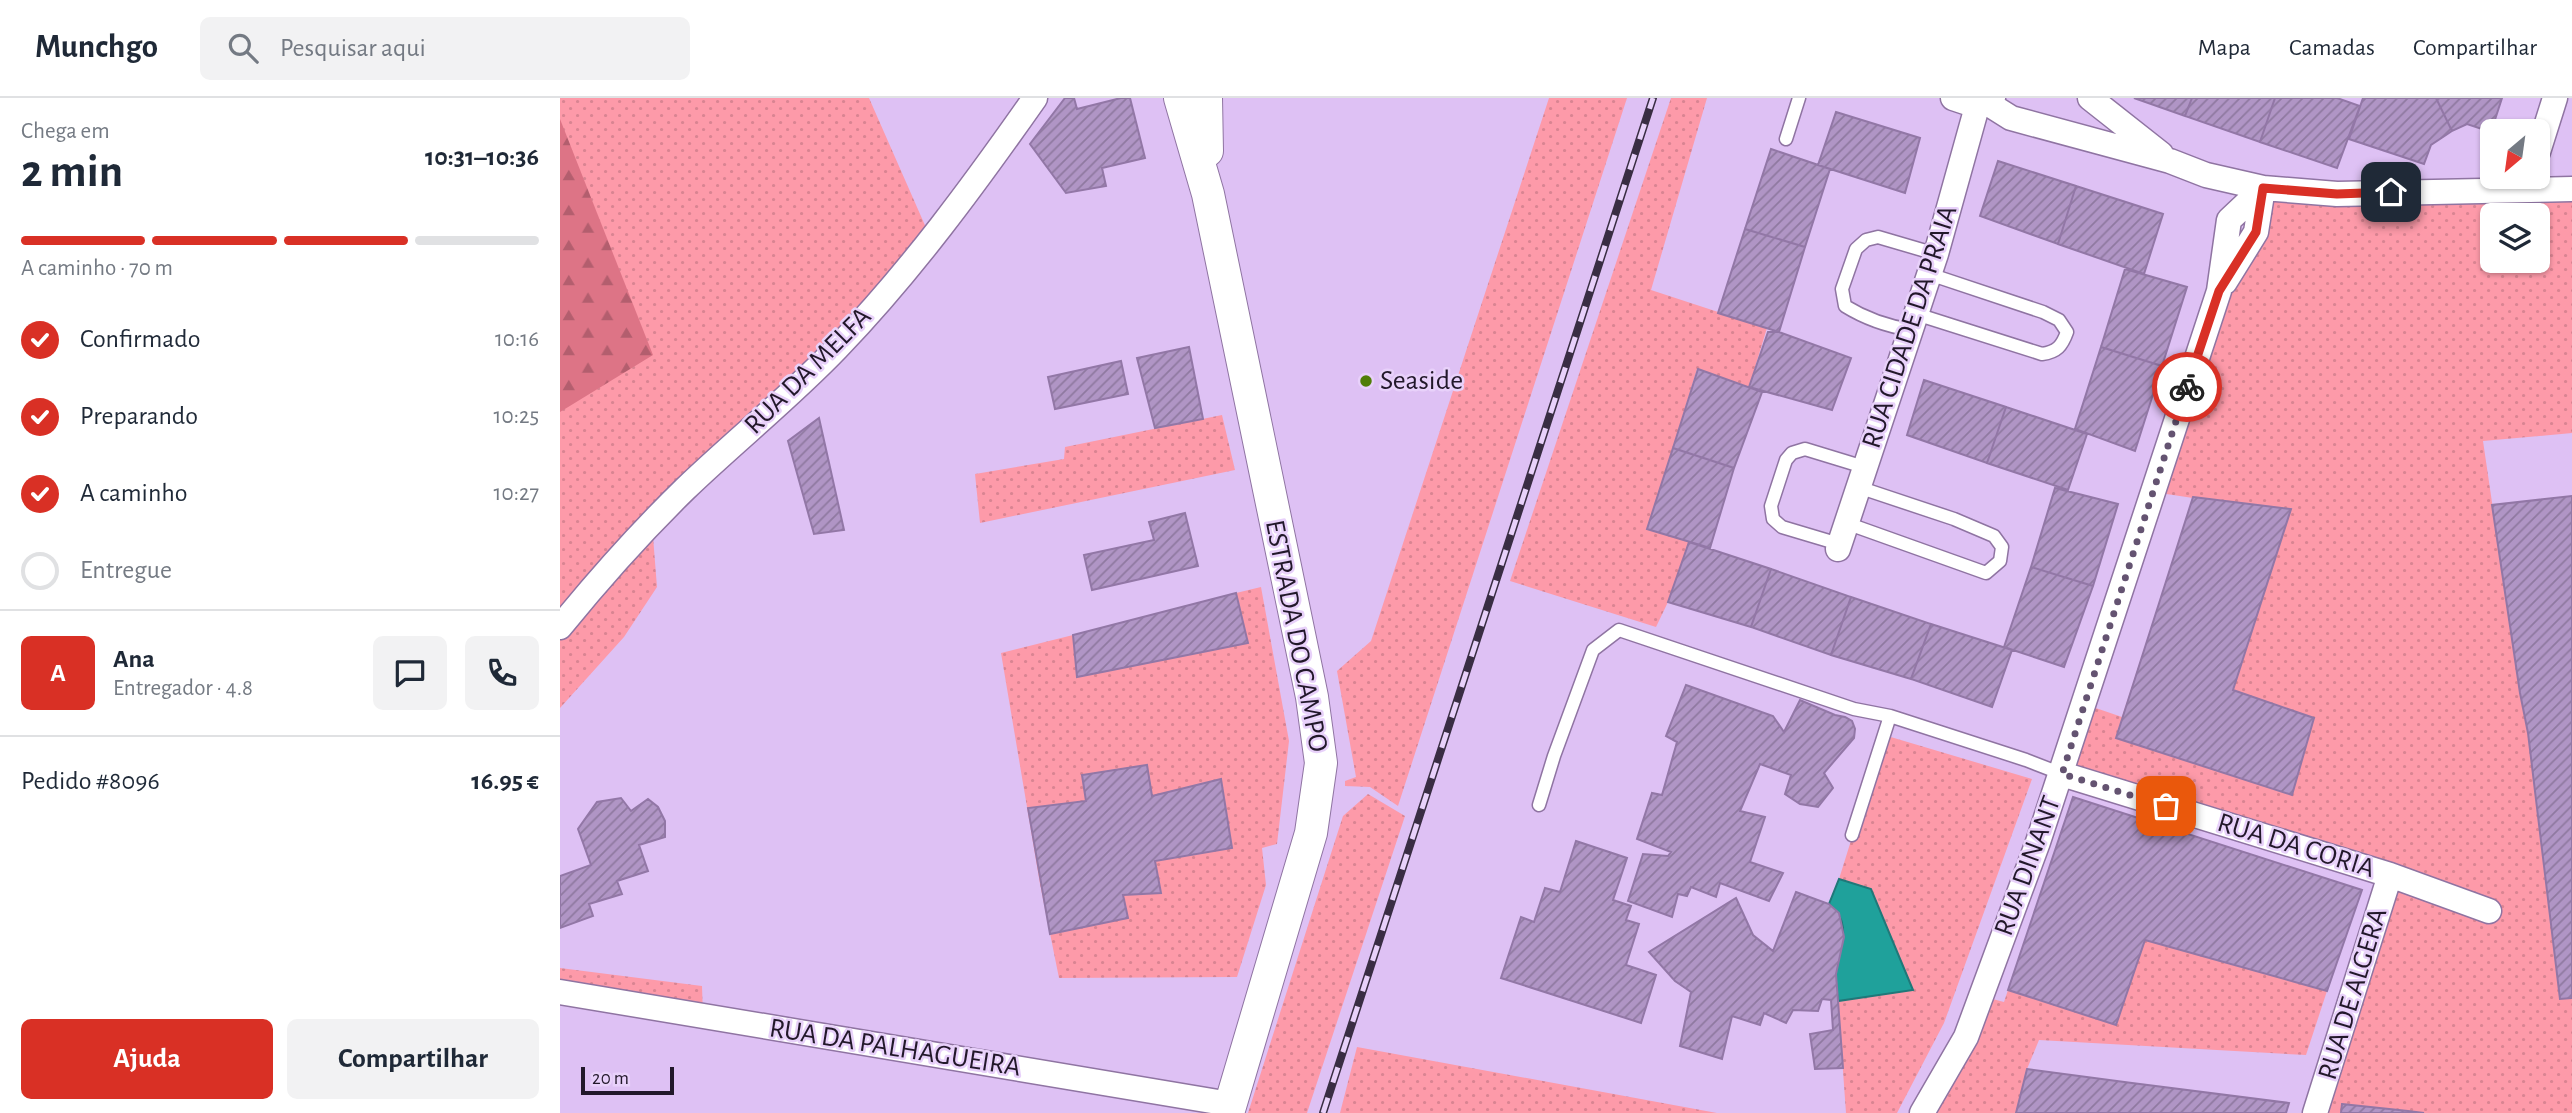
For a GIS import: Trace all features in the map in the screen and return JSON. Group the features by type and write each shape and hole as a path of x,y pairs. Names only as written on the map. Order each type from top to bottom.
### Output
{"street":[{"name":"RUA DA MELFA","path":"560,627 601,578 684,490 786,398 853,331 948,219 1035,98"},
{"name":"ESTRADA DO CAMPO","path":"1180,98 1208,194 1312,697 1321,763 1311,833 1229,1109"},
{"name":"ESTRADA DO CAMPO","path":"1206,98 1208,194"},
{"path":"1953,98 1968,103 1985,100 2011,118 2170,160 2206,175 2263,188 2337,194 2480,186"},
{"path":"2090,98 2170,160"},
{"path":"2548,119 2555,98"},
{"name":"RUA CIDADE DA PRAIA","path":"1841,539 1985,100"},
{"path":"2550,186 2572,189"},
{"name":"RUA DINANT","path":"1922,1113 1966,1037 2062,774 2219,291 2256,232 2263,188"},
{"name":"RUA DA CORIA","path":"2062,774 2390,875 2489,911"},
{"name":"RUA DE ALGERA","path":"2315,1113 2390,875"},
{"name":"RUA DA PALHAGUEIRA","path":"560,992 1229,1109"}],"lane":[{"path":"1786,139 1799,98"},
{"path":"1878,237 1932,264 2059,320 2067,332 2062,344 2053,353 2042,354 1913,322 1887,326 1861,317 1845,306 1842,289 1856,249 1866,240 1878,237"},
{"path":"1805,449 1861,477 1994,536 2002,547 2000,561 1986,573 1782,527 1773,519 1771,506 1786,460 1792,453 1805,449"},
{"path":"1539,805 1593,650 1619,630 1854,709 1890,716 2062,774"},
{"path":"1852,835 1890,716"}],"shaded area":[{"path":"560,98 869,98 931,239 652,524 657,587 624,637 560,708"},
{"path":"1549,98 1627,98 1398,806 1370,787 1345,786 1345,781 1356,777 1337,671 1371,641"},
{"path":"1671,98 1707,98 1651,290 1767,328 1749,387 1697,369 1648,529 1689,542 1668,602 1656,627 1510,581"},
{"path":"2263,188 2572,189 2572,433 2483,441 2528,733 2560,998 2572,998 2572,1113 2315,1113 2390,875 2062,774 2084,704 2122,717 2193,498 2153,492"},
{"path":"1222,415 1235,470 980,523 975,474 1064,459 1065,447"},
{"path":"1261,587 1289,741 1277,844 1262,848 1266,885 1237,977 1059,978 1040,884 1001,653 1073,635 1078,677 1248,643 1236,593"},
{"path":"1884,735 2032,779 1944,1023 1897,1113 1846,1113 1838,1001 1913,989 1871,889 1839,879"},
{"path":"1368,794 1405,816 1307,1113 1248,1113 1343,816"},
{"path":"1839,879 1871,889 1913,990 1838,1001 1836,972 1843,928 1837,912 1829,904"},
{"path":"2145,940 2327,991 2306,1055 2039,1040 2027,1069 2016,1113 1922,1113 1981,996 2004,1002 2008,990 2115,1025"},
{"path":"560,968 702,986 703,1016 560,992"},
{"path":"1357,1047 1717,1113 1340,1113"}],"green space":[{"path":"560,119 653,355 560,412"}],"building":[{"path":"1065,98 1074,98 1077,109 1130,98 1145,158 1102,168 1106,186 1066,193 1030,144"},
{"path":"2134,98 2192,98 2185,116"},
{"path":"2192,98 2275,98 2260,142 2185,116"},
{"path":"2275,98 2337,98 2360,106 2337,168 2260,142"},
{"path":"2363,98 2436,98 2452,131 2431,145 2424,164 2349,139"},
{"path":"2436,98 2502,98 2495,119 2480,119 2480,128 2467,124 2452,131"},
{"path":"1836,112 1920,138 1905,193 1818,165"},
{"path":"1771,149 1830,169 1805,247 1745,229"},
{"path":"1998,161 2076,186 2058,244 1980,216"},
{"path":"2076,186 2163,214 2144,274 2058,244"},
{"path":"1745,229 1805,247 1779,332 1718,313"},
{"path":"2125,269 2187,287 2162,366 2101,347"},
{"path":"1768,332 1779,332 1851,358 1832,410 1749,387"},
{"path":"1189,347 1203,419 1155,428 1137,358"},
{"path":"2101,347 2162,366 2135,451 2075,429"},
{"path":"1121,361 1128,394 1055,409 1048,377"},
{"path":"1698,369 1762,392 1734,468 1673,448"},
{"path":"1924,380 2006,407 1987,463 1907,435"},
{"path":"2006,407 2087,434 2068,490 1987,463"},
{"path":"819,418 844,530 814,534 788,441"},
{"path":"1673,448 1734,468 1710,548 1647,529"},
{"path":"2055,488 2118,504 2093,586 2031,567"},
{"path":"2572,496 2572,998 2560,999 2528,733 2492,505"},
{"path":"2193,497 2291,509 2233,690 2314,718 2292,795 2116,738"},
{"path":"1185,513 1198,566 1092,590 1084,555 1154,540 1149,522"},
{"path":"1689,542 1771,569 1751,627 1668,602"},
{"path":"2031,567 2093,586 2064,667 2004,647"},
{"path":"1771,569 1851,597 1831,655 1751,627"},
{"path":"1236,593 1248,643 1077,677 1073,635"},
{"path":"1851,597 1931,624 1911,679 1831,655"},
{"path":"1931,624 2012,650 1992,707 1911,679"},
{"path":"1686,685 1773,716 1784,732 1800,700 1845,717 1852,721 1855,729 1854,738 1824,773 1833,788 1818,807 1800,804 1785,794 1791,775 1760,764 1740,811 1765,817 1750,862 1783,873 1769,901 1720,883 1716,897 1691,887 1687,896 1678,894 1672,917 1628,901 1643,854 1668,856 1671,852 1637,839 1652,793 1662,795 1677,742 1666,736"},
{"path":"1147,765 1152,796 1221,779 1232,848 1155,861 1161,893 1123,895 1128,918 1050,934 1028,808 1086,801 1082,775"},
{"path":"2073,797 2362,890 2327,991 2145,940 2116,1025 2008,990"},
{"path":"621,798 631,811 648,799 658,807 665,821 665,837 639,845 648,871 617,881 622,894 589,904 593,916 560,928 560,876 591,865 578,829 597,802"},
{"path":"1576,841 1627,858 1613,900 1631,906 1626,920 1639,924 1626,965 1656,975 1641,1023 1501,978 1521,917 1534,922 1545,888 1560,892"},
{"path":"1796,892 1829,904 1839,913 1844,937 1836,974 1843,1068 1815,1069 1810,1034 1833,1030 1831,1000 1822,999 1818,1011 1793,1010 1786,1023 1764,1013 1760,1025 1732,1016 1722,1059 1680,1046 1691,992 1675,981 1649,952 1736,898 1753,935 1773,951"},
{"path":"2027,1069 2289,1103 2286,1113 2016,1113"},
{"path":"2342,1104 2408,1111 2424,1113 2341,1113"}],"railway":[{"path":"1323,1113 1653,98"}],"way so far":[{"path":"2166,806 2062,774 2187,387"}],"place":[{"name":"Seaside","path":"1366,381"}],"route":[{"path":"2187,387 2219,291 2256,232 2263,188 2337,194 2391,192"}]}
